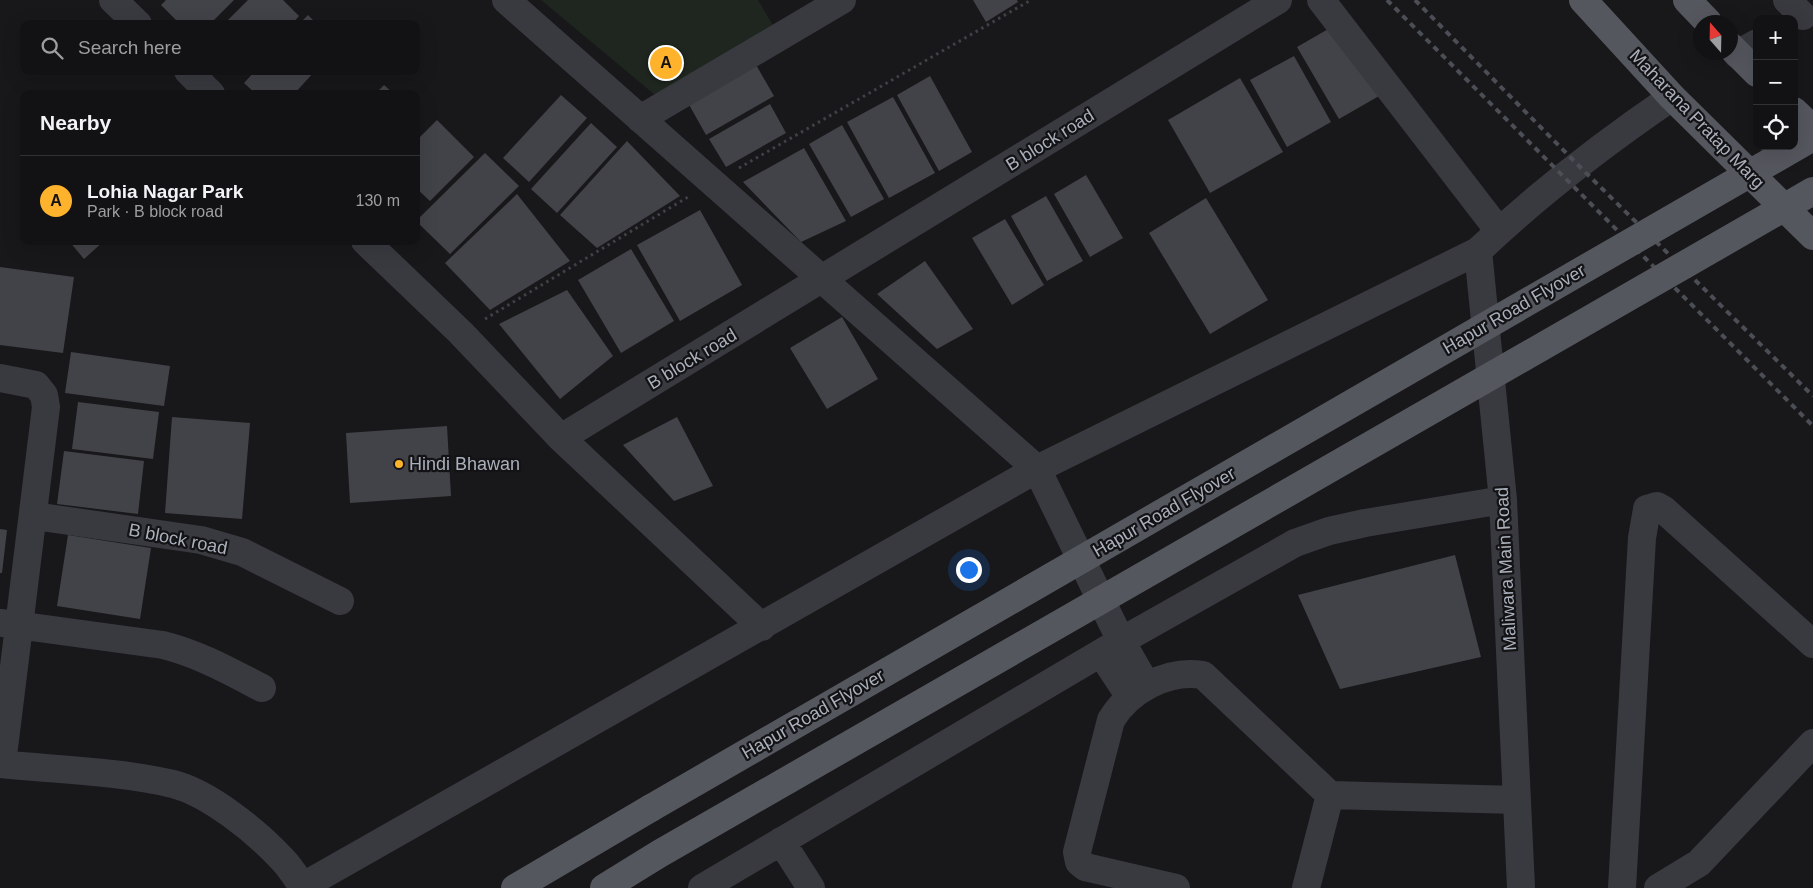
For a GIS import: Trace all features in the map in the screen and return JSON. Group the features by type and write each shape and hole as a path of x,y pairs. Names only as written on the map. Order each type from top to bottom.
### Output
{"main road":[{"name":"Maharana Pratap Marg","path":"1583,0 1672,97 1813,236"},
{"path":"1687,0 1701,15"},
{"path":"1742,48 1753,66"},
{"path":"1798,115 1813,129"},
{"name":"Hapur Road Flyover","path":"515,888 1813,137"},
{"path":"604,888 668,849 1813,191"}],"street":[{"path":"114,0 134,20"},
{"path":"506,0 1037,469 1111,647 1139,692"},
{"path":"640,119 803,10 842,0"},
{"name":"B block road","path":"561,438 1278,0"},
{"path":"1321,0 1499,231"},
{"path":"192,75 207,90"},
{"path":"0,378 36,385 44,396 46,407 34,516 10,624 1,764 82,769 175,784 208,799 251,831 283,859 301,887 762,627 1037,469 1478,251 1526,206 1613,138 1672,97"},
{"path":"369,245 461,333 561,438 762,627"},
{"name":"Maliwara Main Road","path":"1478,251 1503,500 1521,888"},
{"path":"702,888 1111,647 1295,543 1329,531 1365,523 1503,500"},
{"path":"1622,888 1642,538 1647,509 1657,506 1664,510 1813,644"},
{"name":"B block road","path":"34,516 201,540 260,559 340,601"},
{"path":"10,624 184,650 209,660 262,688"},
{"path":"1176,888 1085,867 1078,862 1077,852 1111,720 1117,709 1139,692 1173,675 1188,673 1203,675 1330,795 1517,800"},
{"path":"1658,888 1700,863 1813,743"},
{"path":"1306,888 1330,795"},
{"path":"781,841 811,888"}],"path":[{"path":"461,333 713,183 1031,0"}],"shaded area":[{"path":"541,0 758,0 777,32 655,95"}],"building":[{"path":"166,0 234,0 214,20 176,20 161,5"},
{"path":"248,0 283,0 299,16 296,20 228,20"},
{"path":"973,0 1017,0 1018,2 986,22"},
{"path":"308,15 313,20 303,20"},
{"path":"1337,24 1379,96 1339,119 1297,47"},
{"path":"1294,56 1331,122 1287,147 1250,80"},
{"path":"755,63 774,96 706,135 687,101"},
{"path":"251,75 311,75 298,90 252,90 244,83"},
{"path":"930,76 972,152 939,171 897,95"},
{"path":"1240,78 1283,152 1210,193 1168,120"},
{"path":"384,85 390,90 379,90"},
{"path":"561,95 587,118 529,182 503,158"},
{"path":"893,97 935,173 889,198 847,122"},
{"path":"770,104 786,133 726,167 709,139"},
{"path":"437,120 474,157 430,201 420,192 420,137"},
{"path":"591,123 617,147 557,213 531,189"},
{"path":"842,125 884,199 851,217 809,144"},
{"path":"627,141 680,196 597,248 560,215"},
{"path":"804,148 846,221 801,242 743,182"},
{"path":"485,153 519,186 450,254 420,225 420,217"},
{"path":"1086,175 1123,238 1090,257 1054,194"},
{"path":"517,194 570,261 490,310 445,263"},
{"path":"1046,196 1083,261 1047,281 1011,216"},
{"path":"1206,198 1268,300 1210,334 1149,233"},
{"path":"700,210 742,285 680,321 637,245"},
{"path":"1005,219 1044,285 1012,305 972,238"},
{"path":"72,245 100,245 84,259"},
{"path":"631,249 674,321 621,353 578,280"},
{"path":"925,261 973,329 937,349 877,294"},
{"path":"0,267 74,277 63,353 0,345"},
{"path":"567,290 613,356 560,399 499,324"},
{"path":"842,317 878,379 827,409 790,348"},
{"path":"71,352 170,366 164,406 65,393"},
{"path":"78,402 159,412 153,459 72,449"},
{"path":"172,417 250,423 242,519 165,513"},
{"path":"677,417 713,486 674,501 623,445"},
{"name":"Hindi Bhawan","path":"447,426 451,496 350,503 346,433"},
{"path":"64,451 144,461 138,514 57,504"},
{"path":"0,529 7,530 2,573 0,573"},
{"path":"68,535 151,548 140,619 57,606"},
{"path":"1455,555 1481,657 1340,689 1298,595"}],"railway":[{"path":"1387,0 1813,426"},
{"path":"1415,0 1578,165 1813,396"}],"place":[{"name":"Lohia Nagar Park","path":"666,63"},
{"name":"Hindi Bhawan","path":"399,464"}]}
